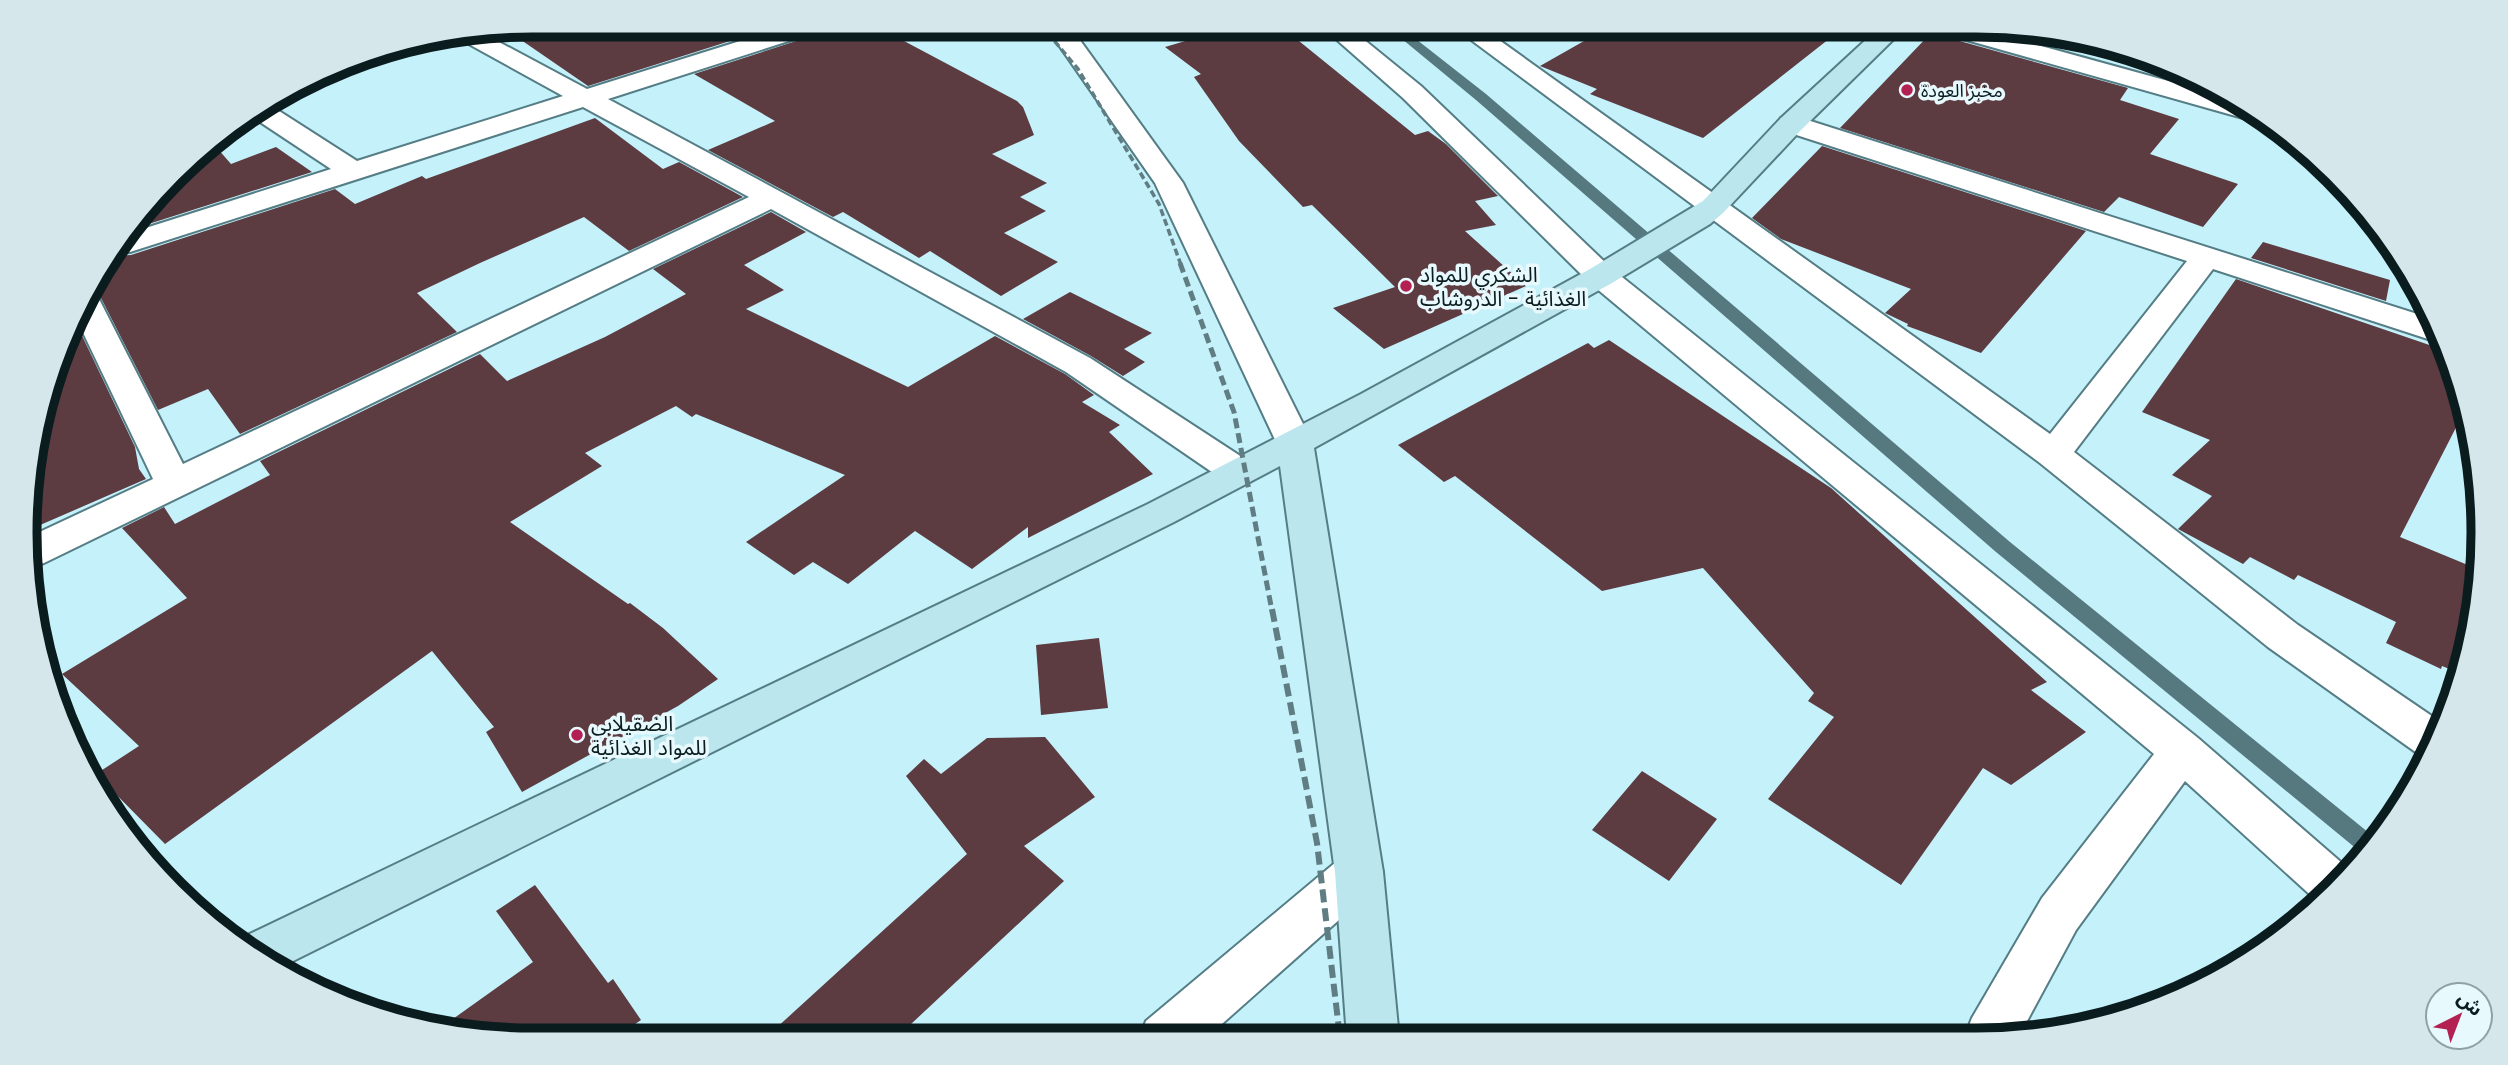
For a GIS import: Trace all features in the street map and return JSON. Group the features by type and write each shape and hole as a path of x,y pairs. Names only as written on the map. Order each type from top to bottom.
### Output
{"street":[{"path":"131,242 774,37"},
{"path":"1066,37 1169,183 1295,444 1359,872 1372,1028"},
{"path":"1347,37 1612,270 2182,751 2328,881"},
{"path":"1480,37 1706,213 2053,454 2283,636 2427,736"},
{"path":"265,950 1161,513 1295,444 1612,270 1706,213 1791,124 1882,37"},
{"path":"1987,37 2226,105"},
{"path":"477,40 772,197 1078,365 1238,472"},
{"path":"266,114 354,172"},
{"path":"1791,124 2427,328"},
{"path":"38,549 772,197"},
{"path":"2053,454 2206,258"},
{"path":"89,311 174,484"},
{"path":"1996,1027 2059,914 2182,751"},
{"path":"1178,1028 1359,872"}],"building":[{"path":"517,37 743,37 588,86"},
{"path":"809,37 896,37 1017,101 1023,107 1034,135 992,154 1047,183 1020,197 1046,211 1004,233 1058,262 1001,296 930,251 919,258 843,212 833,217 708,150 775,121 694,74"},
{"path":"1199,37 1294,37 1415,135 1428,131 1446,144 1498,196 1475,201 1496,225 1465,231 1526,286 1384,349 1333,308 1395,287 1312,205 1303,207 1239,141 1194,77 1201,74 1165,47"},
{"path":"1591,37 1831,37 1703,138 1590,94 1597,89 1540,66"},
{"path":"1927,37 1945,37 2128,88 2120,100 2179,119 2150,154 2238,184 2203,227 2119,197 2104,212 1840,128"},
{"path":"595,118 663,169 679,162 743,197 629,251 584,217 480,263 417,293 457,332 240,434 208,389 158,410 98,294 121,255 131,255 335,189 355,204 422,176 426,179"},
{"path":"1822,146 2086,231 1981,353 1907,326 1908,324 1885,313 1911,289 1781,239 1752,218"},
{"path":"276,147 312,172 143,226 182,182 218,150 231,164"},
{"path":"771,212 806,232 744,265 784,290 746,309 908,387 995,336 1065,374 1094,395 1082,402 1120,425 1109,432 1153,474 1028,538 1028,527 972,569 915,531 848,584 813,562 794,575 746,542 845,475 696,414 692,417 676,406 585,453 602,466 510,522 630,603 663,628 718,679 678,706 522,792 486,732 494,727 432,651 165,844 105,783 99,772 139,746 62,674 187,598 122,528 164,507 175,524 270,475 260,461 480,354 507,381 605,337 686,294 653,269"},
{"path":"2263,242 2390,280 2386,301 2251,258"},
{"path":"2236,279 2435,347 2459,422 2400,537 2470,566 2462,629 2451,670 2442,666 2441,669 2386,643 2396,622 2298,575 2294,580 2250,557 2243,564 2178,529 2212,496 2172,475 2210,440 2142,412"},
{"path":"1070,292 1152,333 1124,349 1145,362 1123,376 1023,319"},
{"path":"80,331 135,447 139,469 146,479 37,526 46,436 63,373"},
{"path":"1609,340 1831,488 2047,682 2031,690 2086,732 2011,785 1983,768 1901,885 1768,799 1834,717 1808,701 1814,693 1703,568 1602,591 1455,476 1444,482 1398,445 1588,343 1594,348"},
{"path":"1099,638 1108,708 1041,715 1036,645"},
{"path":"1045,737 1095,797 1024,846 1064,881 907,1028 776,1028 967,854 906,776 924,759 941,774 987,738"},
{"path":"1642,771 1717,819 1669,881 1592,830"},
{"path":"535,885 608,983 613,979 641,1020 629,1028 500,1027 450,1021 533,962 496,911"}],"waterway":[{"path":"1406,37 1481,97 2003,547 2363,841"}],"railway":[{"path":"1051,37 1078,69 1159,204 1181,265"},
{"path":"1180,263 1234,412 1272,611"},
{"path":"1272,609 1317,843 1339,1028"}],"place":[{"name":"مخبز العودة","path":"1907,90"},
{"name":"الشكري للمواد الغذائية - الدروشاب","path":"1406,286"},
{"name":"الضقيلابي للمواد الغذائية","path":"577,735"}]}
